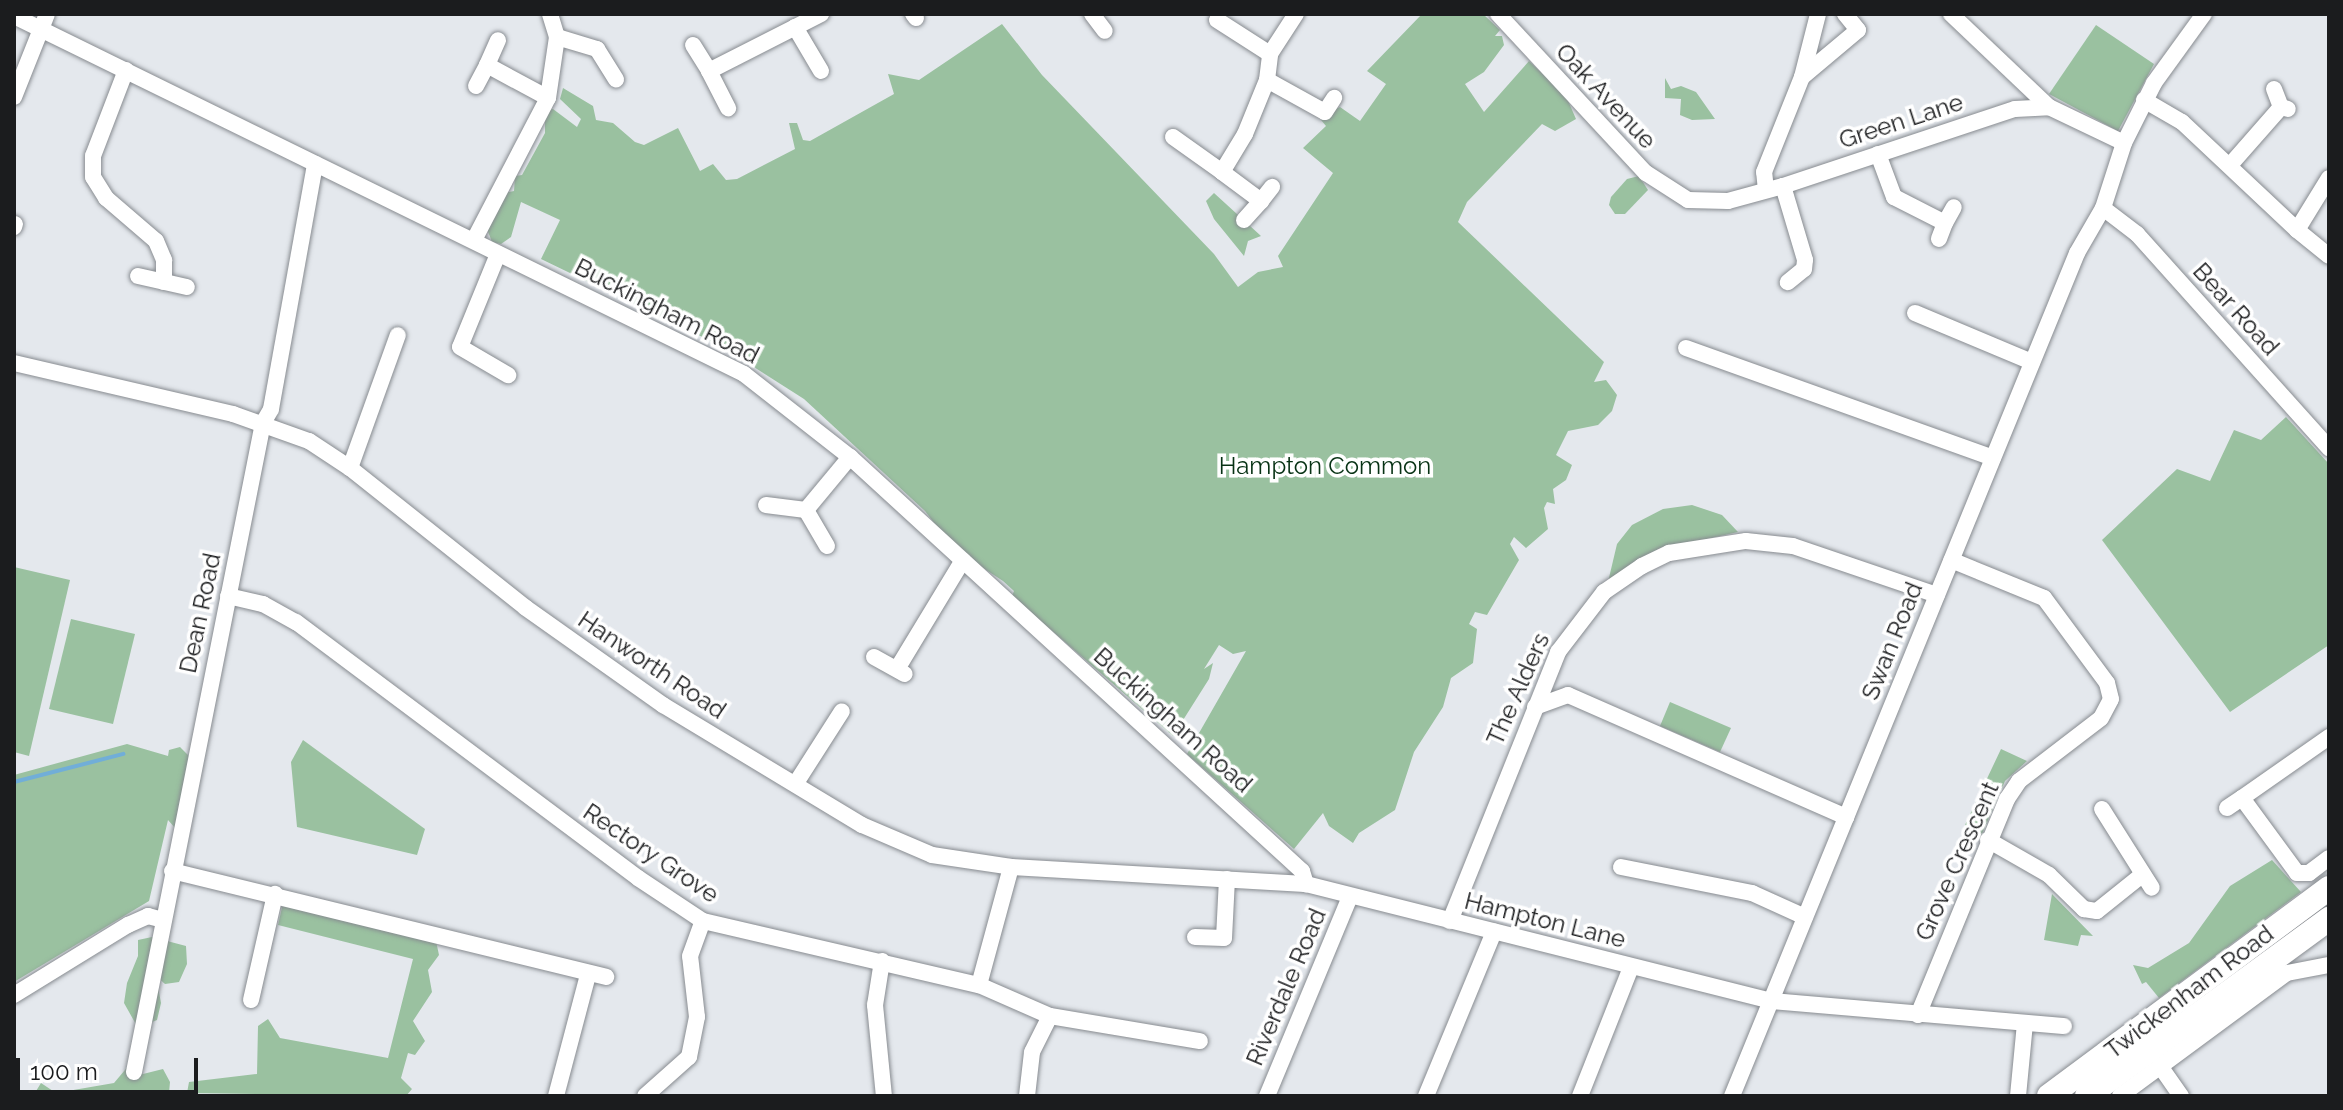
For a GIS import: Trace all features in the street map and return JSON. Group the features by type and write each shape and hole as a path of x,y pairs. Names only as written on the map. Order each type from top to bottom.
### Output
{"highway":[{"name":"Twickenham Road","path":"2049,1096 2329,888"},
{"name":"Twickenham Road","path":"2087,1096 2329,919"}],"street":[{"path":"474,240 548,98 557,37 550,14"},
{"path":"709,71 821,14"},
{"path":"1222,172 1245,134 1267,80 1270,54 1296,14"},
{"name":"Oak Avenue","path":"1498,14 1646,173 1688,200"},
{"path":"1788,282 1804,269 1805,260 1774,188 1768,161 1802,77 1818,14"},
{"path":"1802,77 1858,30 1845,14"},
{"name":"Swan Road","path":"1732,1096 2085,235 2103,208 2124,143 2144,100 2204,14"},
{"path":"1094,15 1105,31"},
{"name":"Buckingham Road","path":"14,16 42,21 126,70 744,374 850,457 1302,871 1306,884"},
{"path":"1960,17 2012,76 2049,107"},
{"path":"1217,20 1270,54"},
{"path":"14,97 42,21"},
{"path":"795,27 821,71"},
{"path":"557,37 597,49 616,80"},
{"path":"476,86 498,40"},
{"path":"693,45 728,108"},
{"path":"487,65 548,98"},
{"path":"126,70 93,156 93,177 106,198 156,241 164,260 164,282"},
{"path":"2012,76 2015,109"},
{"path":"1267,80 1325,112 1334,98"},
{"path":"2231,164 2286,108 2274,89"},
{"path":"2144,100 2182,122 2329,256"},
{"name":"Green Lane","path":"1688,200 1728,201 2015,109 2049,107 2124,143"},
{"path":"1173,137 1222,172 1267,194 1244,220"},
{"path":"1878,154 1894,197 1942,231 1954,207"},
{"name":"Dean Road","path":"134,1072 263,423 271,409 315,164"},
{"path":"2297,230 2329,178"},
{"name":"Bear Road","path":"2103,208 2137,234 2329,448"},
{"path":"498,254 460,347 508,375"},
{"path":"138,276 187,287"},
{"path":"1915,313 2032,362"},
{"path":"350,468 398,335"},
{"path":"1686,348 1993,458"},
{"name":"Hanworth Road","path":"14,363 263,423 309,441 350,468 615,672 862,825 907,846 965,862 1011,867 1306,884"},
{"path":"806,510 850,457"},
{"path":"766,505 806,510"},
{"path":"806,510 827,546"},
{"name":"The Alders","path":"1450,921 1535,707 1569,632 1607,590 1669,553 1711,544 1746,541 1793,546 1937,595"},
{"path":"874,657 902,672 963,560"},
{"name":"Grove Crescent","path":"1918,1015 1988,840 2019,781 2101,718 2111,699 2107,683 2044,598 1951,560"},
{"name":"Rectory Grove","path":"228,596 263,604 296,622 626,869 703,921 979,985 1050,1016 1200,1041"},
{"path":"1553,666 1568,695 1846,817"},
{"path":"1535,707 1568,695"},
{"path":"796,783 842,711"},
{"path":"2227,808 2329,737"},
{"path":"2242,798 2297,873 2309,873 2329,858"},
{"path":"1988,840 2049,875 2084,909 2097,911 2147,882 2102,809"},
{"path":"979,985 1011,867"},
{"path":"1621,867 1752,893 1805,917"},
{"path":"172,871 606,977"},
{"path":"1195,937 1224,938 1227,879"},
{"name":"Hampton Lane","path":"1306,884 1771,1001 2064,1026"},
{"path":"251,1000 275,894"},
{"name":"Riverdale Road","path":"1267,1096 1350,897"},
{"path":"14,995 128,925 148,916 163,920"},
{"path":"645,1096 689,1057 697,1017 690,956 703,921"},
{"path":"1426,1096 1494,932"},
{"path":"882,961 875,1005 884,1096"},
{"path":"2120,1096 2287,973 2329,965"},
{"path":"1580,1096 1631,967"},
{"path":"556,1096 588,975"},
{"path":"1027,1096 1032,1052 1050,1016"},
{"path":"2018,1096 2025,1023"},
{"path":"2160,1066 2181,1096"}],"green space":[{"name":"Hampton Common","path":"1422,14 1483,14 1500,30 1495,36 1502,36 1504,45 1484,72 1465,84 1484,112 1529,61 1566,96 1576,119 1555,131 1542,124 1467,202 1458,222 1604,362 1594,382 1606,380 1617,395 1612,411 1598,425 1568,431 1556,455 1572,465 1566,480 1553,489 1555,504 1547,502 1544,508 1548,529 1526,548 1514,537 1510,544 1519,560 1487,615 1475,612 1469,624 1477,629 1473,663 1451,678 1443,707 1414,752 1395,810 1359,833 1353,843 1329,826 1323,813 1294,849 1187,754 1246,651 1233,654 1219,645 1204,669 1213,663 1209,679 1173,736 1012,596 1014,591 1003,581 954,549 925,511 804,399 721,346 541,259 560,220 521,202 511,237 501,244 492,242 487,229 504,193 514,191 515,176 522,175 545,133 545,111 553,109 577,127 581,119 560,99 563,88 593,106 596,120 613,123 635,142 644,145 678,128 700,171 713,164 726,180 737,179 795,149 789,123 797,123 803,140 810,141 894,94 888,74 919,80 1002,24 1042,75 1214,254 1238,287 1258,272 1283,267 1278,256 1333,173 1303,148 1326,126 1321,120 1331,111 1340,107 1360,121 1386,84 1367,71"},
{"path":"2096,25 2154,64 2118,131 2049,94"},
{"path":"1665,78 1671,89 1681,86 1696,92 1715,119 1692,120 1680,115 1681,99 1665,98"},
{"path":"1639,176 1648,190 1625,214 1615,214 1609,205 1611,197 1627,179"},
{"path":"1214,193 1261,236 1248,241 1244,256 1214,219 1206,201"},
{"path":"2286,417 2329,464 2329,645 2230,712 2102,540 2177,469 2210,481 2234,430 2261,440"},
{"path":"1692,505 1722,515 1738,532 1663,549 1608,582 1617,544 1632,525 1663,509"},
{"path":"14,567 70,580 29,756 14,752"},
{"path":"71,619 135,634 113,724 49,709"},
{"path":"1670,702 1731,728 1720,752 1660,726"},
{"path":"303,740 425,829 417,855 297,827 291,762"},
{"path":"127,744 168,756 169,750 180,747 190,757 176,829 168,820 149,901 14,982 14,775"},
{"path":"2001,749 2027,761 2005,781 1982,834 1965,825"},
{"path":"2272,860 2301,892 2159,998 2146,982 2142,984 2133,965 2148,968 2189,943 2230,886"},
{"path":"2052,894 2093,936 2081,935 2078,946 2044,940"},
{"path":"283,903 436,941 439,955 428,970 432,992 413,1021 425,1041 415,1055 408,1053 401,1078 412,1089 406,1096 187,1093 189,1082 257,1074 258,1026 268,1019 280,1038 388,1058 413,959 278,925"},
{"path":"152,937 186,946 187,964 179,982 165,984 156,976 161,1003 157,1020 138,1028 124,1003 127,983 138,956 138,940"},
{"path":"130,1064 143,1074 163,1069 170,1082 169,1093 33,1096 41,1083 56,1093 114,1083"}],"waterway":[{"path":"14,782 123,754"}]}
